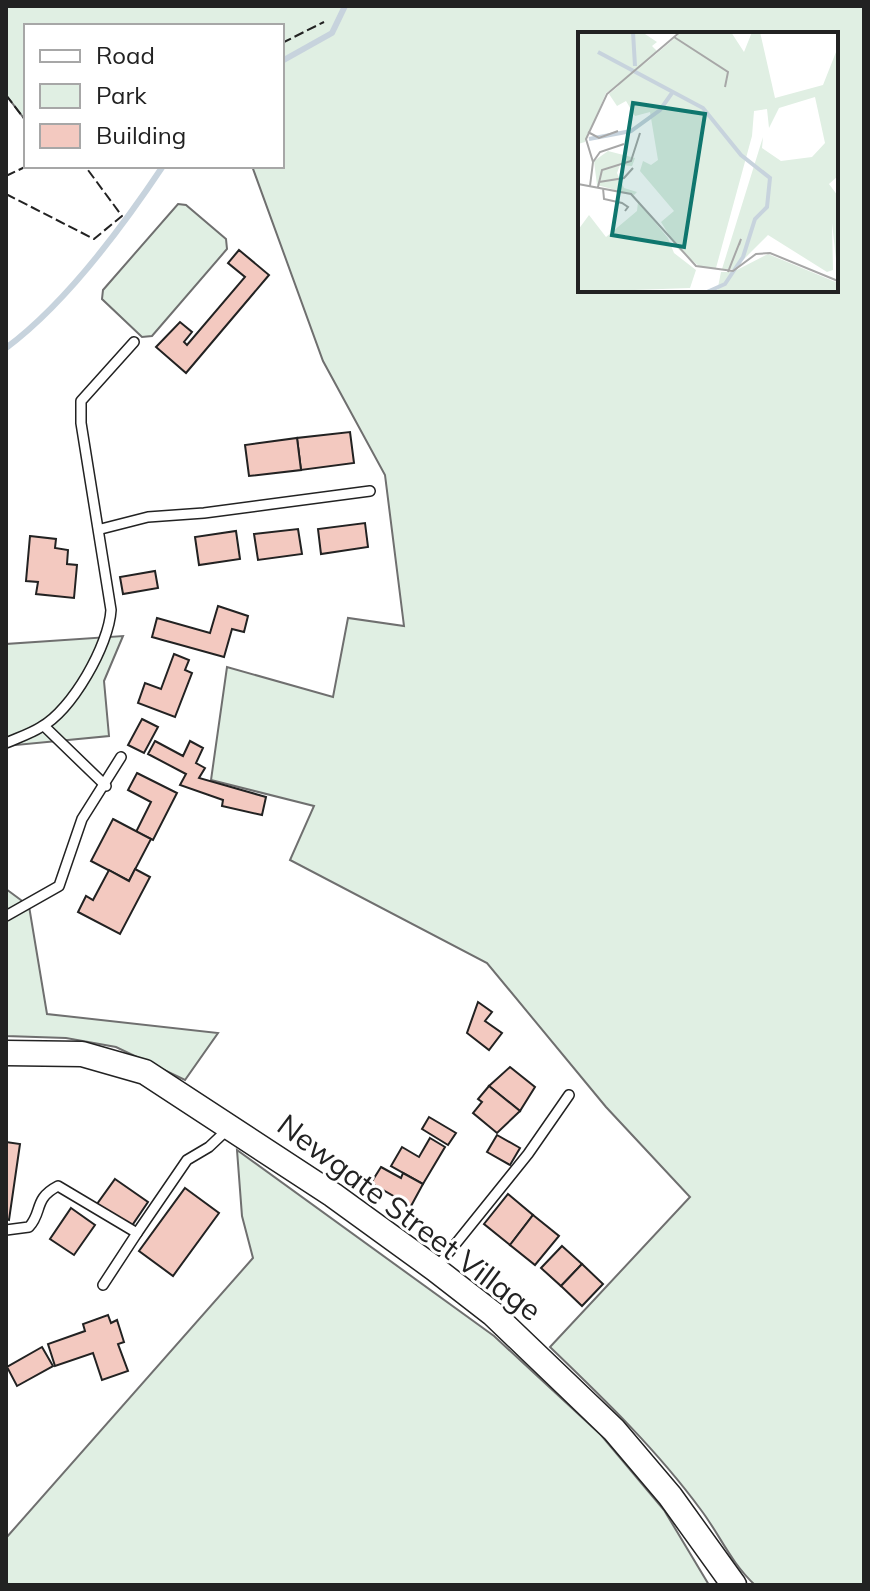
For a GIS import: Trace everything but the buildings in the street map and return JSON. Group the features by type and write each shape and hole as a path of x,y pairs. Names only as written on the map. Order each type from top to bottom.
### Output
{"street":[{"name":"Newgate Street Village","path":"6,1053 82,1054 145,1072 231,1126 435,1269 493,1314 614,1430 670,1496 734,1585"}],"lane":[{"path":"6,743 44,726 84,682 110,630 111,610 101,529 81,423 81,401 134,342"},
{"path":"101,529 175,513 204,513 370,491"},
{"path":"44,726 106,786"},
{"path":"6,916 59,886 82,819 106,786 121,757"},
{"path":"435,1269 528,1154 569,1095"},
{"path":"103,1285 187,1160 209,1147 231,1126"},
{"path":"6,1230 29,1227 36,1219 37,1205 47,1192 58,1186 137,1233"}],"green space":[{"path":"6,6 864,6 864,1585 755,1585 739,1568 701,1510 666,1466 550,1347 690,1197 606,1107 487,963 290,860 314,806 211,780 227,667 333,697 348,618 404,626 385,475 323,361 253,168 284,168 284,24 24,24 24,118 6,95"},
{"path":"178,204 186,205 226,239 227,249 152,336 142,337 102,299 103,290"},
{"path":"123,636 104,681 109,736 6,746 6,644"},
{"path":"6,889 29,906 47,1014 218,1033 185,1080 116,1047 66,1038 6,1036"},
{"path":"237,1150 494,1336 601,1435 664,1510 709,1585 6,1585 6,1538 253,1258 242,1216"}],"waterway":[{"path":"284,60 332,33 345,6"},
{"path":"6,348 71,287 111,239 162,168"}],"fence":[{"path":"284,42 324,22"},
{"path":"6,95 24,118"},
{"path":"6,176 24,167"},
{"path":"6,194 94,239 122,216 86,168"}]}
